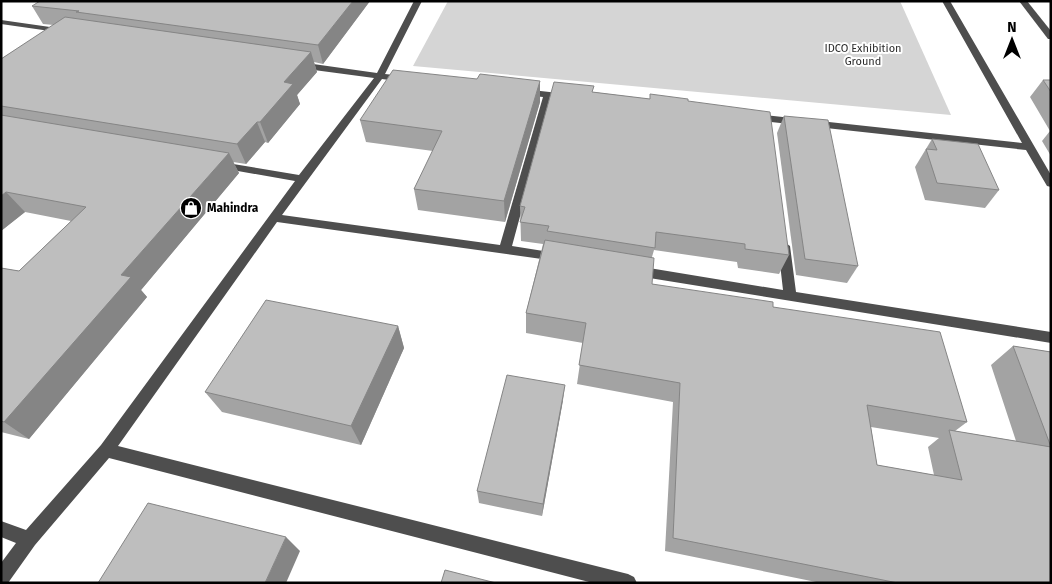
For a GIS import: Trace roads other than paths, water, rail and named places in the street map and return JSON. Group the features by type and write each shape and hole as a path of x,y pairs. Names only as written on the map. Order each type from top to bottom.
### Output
{"street":[{"path":"1,578 29,539 106,450 276,218 302,179 380,76 418,1"},
{"path":"946,1 1051,184"},
{"path":"1023,1 1051,37"},
{"path":"1,22 70,32"},
{"path":"285,63 410,80"},
{"path":"508,90 577,98"},
{"path":"505,249 548,95"},
{"path":"740,116 770,124 1029,147"},
{"path":"215,164 302,179"},
{"path":"276,218 564,258"},
{"path":"783,237 790,296"},
{"path":"623,268 1051,338"},
{"path":"106,450 628,583"},
{"path":"1,529 29,539"}],"place":[{"name":"Mahindra","path":"191,208"}],"park label":[{"name":"IDCO Exhibition Ground","path":"863,54"}]}
